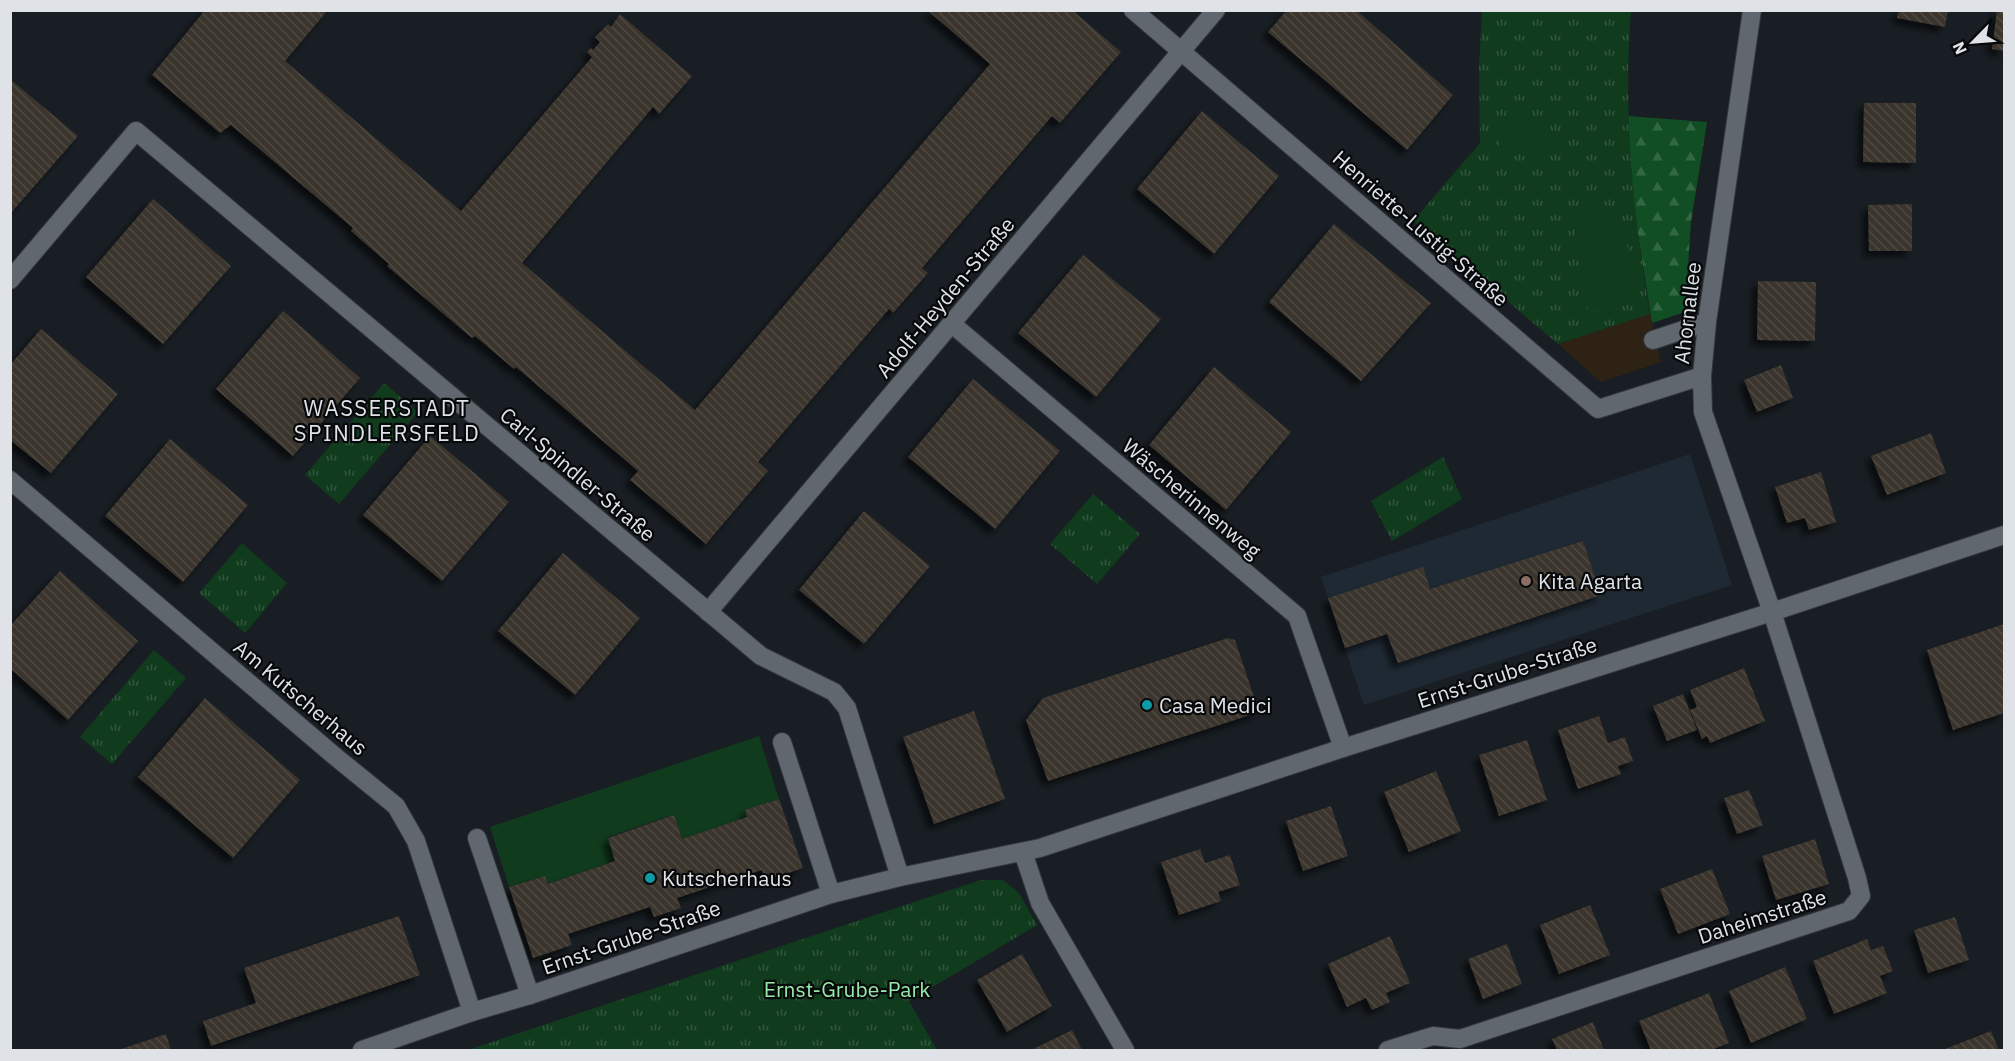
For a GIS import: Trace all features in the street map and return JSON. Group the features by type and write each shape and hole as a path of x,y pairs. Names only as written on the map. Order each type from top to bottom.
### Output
{"street":[{"name":"Henriette-Lustig-Straße","path":"1133,10 1598,409 1702,376"},
{"name":"Adolf-Heyden-Straße","path":"708,612 1216,10"},
{"name":"Ahornallee","path":"1752,10 1707,322 1702,376 1703,412 1772,612"},
{"name":"Carl-Spindler-Straße","path":"10,279 136,131 761,656 834,692 848,708 900,877"},
{"path":"1653,340 1707,322"},
{"name":"Wäscherinnenweg","path":"952,324 1297,616 1343,748"},
{"name":"Am Kutscherhaus","path":"10,480 328,751 396,806 416,840 472,1012"},
{"name":"Ernst-Grube-Straße","path":"368,1050 472,1012 530,995 831,894 900,877 1023,852 1772,612 2004,535"},
{"name":"Daheimstraße","path":"1388,1050 1433,1035 1460,1040 1849,911 1861,896 1857,878 1772,612"},
{"path":"782,742 831,894"},
{"path":"477,838 530,995"},
{"path":"1023,852 1040,903 1125,1050"}],"shaded area":[{"path":"1650,314 1661,362 1601,382 1558,344"},
{"name":"Kita Agarta","path":"1690,454 1732,585 1364,705 1321,577"}],"green space":[{"path":"1482,11 1631,11 1628,87 1631,163 1650,314 1558,344 1413,221 1480,143 1479,67"},
{"path":"1628,116 1707,122 1691,222 1685,312 1652,323 1633,202"},
{"path":"1524,120 1545,124 1552,155 1497,150 1505,125"},
{"path":"1621,209 1637,303 1588,311 1573,217"},
{"path":"384,383 418,412 339,504 305,475"},
{"path":"1443,457 1462,499 1392,541 1371,501"},
{"path":"1093,494 1140,534 1097,584 1050,544"},
{"path":"242,543 287,583 245,633 199,593"},
{"path":"154,650 186,678 112,764 80,737"},
{"path":"759,736 779,799 746,810 747,817 682,839 673,815 608,837 615,861 548,884 545,876 509,887 490,827"},
{"name":"Ernst-Grube-Park","path":"981,880 1003,880 1019,893 1037,925 909,1001 937,1050 468,1050"}],"building":[{"path":"205,10 328,10 285,61 461,211 592,57 587,52 591,48 593,50 600,42 595,37 608,24 611,27 620,14 692,76 659,114 653,107 522,263 695,410 990,64 927,10 1072,10 1121,52 1060,123 1052,116 922,268 928,273 893,313 889,309 758,462 768,471 706,544 630,480 638,471 516,367 514,369 475,336 472,338 387,266 389,264 351,231 353,228 231,125 220,133 152,75"},
{"path":"1287,10 1356,10 1453,95 1407,150 1268,32"},
{"path":"1899,10 1948,10 1945,27 1897,18"},
{"path":"1997,10 2004,10 2004,51 1992,49"},
{"path":"10,79 78,136 10,214"},
{"path":"1864,103 1916,103 1916,163 1863,162"},
{"path":"1202,111 1279,176 1214,254 1137,189"},
{"path":"153,199 231,266 163,344 86,277"},
{"path":"1912,204 1912,251 1869,251 1868,205"},
{"path":"1334,224 1431,303 1361,381 1269,302"},
{"path":"1083,255 1161,319 1096,397 1018,333"},
{"path":"1758,281 1816,282 1815,341 1757,340"},
{"path":"283,311 360,378 293,456 216,389"},
{"path":"41,329 118,394 51,473 10,440 10,365"},
{"path":"1781,365 1793,398 1757,412 1744,380"},
{"path":"1214,367 1291,432 1226,510 1149,445"},
{"path":"973,379 1060,451 995,529 908,457"},
{"path":"1931,433 1946,473 1887,495 1871,456"},
{"path":"430,436 509,502 442,581 363,515"},
{"path":"170,439 248,505 183,582 105,516"},
{"path":"1821,472 1836,522 1809,530 1805,518 1787,523 1775,487"},
{"path":"864,511 930,566 864,644 799,590"},
{"path":"1583,541 1601,595 1398,663 1387,634 1345,648 1328,598 1423,567 1430,589"},
{"path":"563,553 640,618 575,695 498,631"},
{"path":"60,571 138,641 68,720 10,668 10,626"},
{"path":"2004,624 2004,713 1953,730 1927,650"},
{"name":"Casa Medici","path":"1228,638 1235,640 1259,712 1048,781 1026,720 1043,698"},
{"path":"1744,668 1765,721 1710,743 1707,736 1702,739 1690,710 1697,707 1690,690"},
{"path":"1683,694 1697,730 1667,741 1653,706"},
{"path":"205,698 300,780 233,858 138,777"},
{"path":"974,711 1005,799 934,824 903,737"},
{"path":"1599,716 1608,743 1625,737 1633,761 1618,766 1621,774 1578,789 1558,730"},
{"path":"1527,740 1547,800 1499,816 1479,755"},
{"path":"1436,771 1461,831 1409,852 1384,792"},
{"path":"1749,790 1763,825 1737,834 1724,798"},
{"name":"Kutscherhaus","path":"779,799 803,868 765,881 762,870 677,898 681,908 654,917 650,907 568,934 572,945 533,958 509,887 545,876 548,884 615,861 608,838 674,815 682,839 747,817 745,810"},
{"path":"1331,806 1348,856 1303,871 1286,821"},
{"path":"1815,839 1829,884 1776,900 1762,856"},
{"path":"1200,849 1205,863 1230,855 1240,885 1218,892 1221,901 1179,915 1161,862"},
{"path":"1712,869 1730,914 1678,934 1660,889"},
{"path":"1590,905 1610,955 1559,974 1540,925"},
{"path":"399,916 420,975 211,1046 203,1021 256,1003 244,968"},
{"path":"1955,917 1969,960 1928,973 1914,930"},
{"path":"1390,936 1410,983 1386,993 1390,1002 1372,1010 1366,998 1347,1007 1328,964"},
{"path":"1867,939 1871,950 1883,946 1893,971 1880,976 1887,993 1834,1014 1813,961"},
{"path":"1507,944 1522,984 1483,999 1468,959"},
{"path":"1022,954 1052,1006 1007,1032 977,980"},
{"path":"1785,967 1807,1019 1751,1043 1729,991"},
{"path":"1709,993 1729,1043 1711,1050 1651,1050 1639,1021"},
{"path":"1593,1022 1604,1050 1557,1050 1552,1039"},
{"path":"1072,1030 1082,1050 1031,1050"},
{"path":"1991,1031 1999,1050 1942,1050"},
{"path":"166,1034 171,1050 118,1050"}],"place":[{"name":"Kita Agarta","path":"1526,581"},
{"name":"Casa Medici","path":"1147,705"},
{"name":"Kutscherhaus","path":"650,878"}],"district":[{"name":"WASSERSTADT SPINDLERSFELD","path":"387,420"}]}
